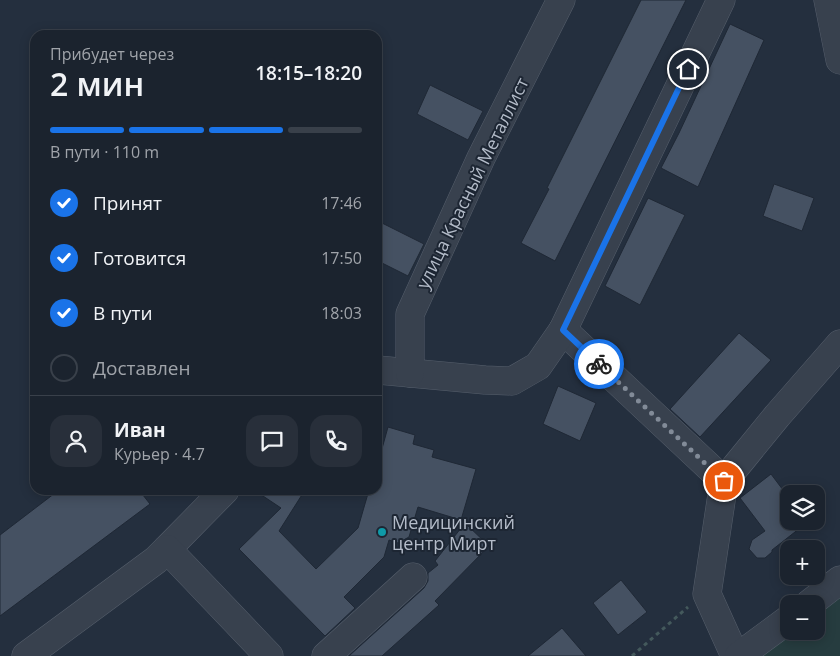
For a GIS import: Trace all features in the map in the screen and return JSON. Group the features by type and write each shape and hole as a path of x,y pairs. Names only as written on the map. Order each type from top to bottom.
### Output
{"street":[{"name":"улица Красный Металлист","path":"410,373 410,314 481,158 561,0"},
{"path":"382,370 512,381 538,366 563,330 721,0"},
{"path":"828,0 839,38"},
{"path":"735,656 707,594 724,481 836,348 840,323"},
{"path":"563,330 724,481"},
{"path":"26,656 156,560 221,495"},
{"path":"167,550 269,656"},
{"path":"326,656 413,577"},
{"path":"821,595 840,580"},
{"path":"739,656 780,626"}],"path":[{"path":"632,656 695,601"}],"green space":[{"path":"840,596 840,656 760,656 781,640 825,640 825,607"}],"building":[{"path":"641,0 686,0 555,261 521,243"},
{"path":"730,24 764,40 698,187 661,168"},
{"path":"430,85 483,111 468,140 417,114"},
{"path":"774,184 814,198 802,231 763,216"},
{"path":"648,198 685,215 640,305 605,286"},
{"path":"382,223 424,244 408,276 382,263"},
{"path":"739,333 771,360 700,437 670,409"},
{"path":"558,386 596,403 580,441 543,424"},
{"name":"Медицинский центр Мирт","path":"388,427 415,435 413,444 434,450 432,457 476,469 461,520 418,507 409,537 398,543 389,540 384,557 344,597 355,608 325,636 239,549 281,508 262,495 302,495 279,531 316,569 358,528 368,495 382,495 382,449"},
{"path":"771,474 780,486 780,530 798,530 785,540 780,540 780,544 765,558 757,558 749,549 752,540 765,531 740,498"},
{"path":"52,495 143,495 150,504 0,616 0,535"},
{"path":"465,523 489,546 435,601 439,605 382,656 349,656 424,588 428,581 428,573 438,565 435,561"},
{"path":"621,580 647,612 618,635 593,603"},
{"path":"562,628 586,656 528,656"}],"way so far":[{"path":"599,364 724,481"}],"place":[{"name":"Медицинский центр Мирт","path":"382,532"}],"route":[{"path":"599,364 563,330 688,69"}]}
